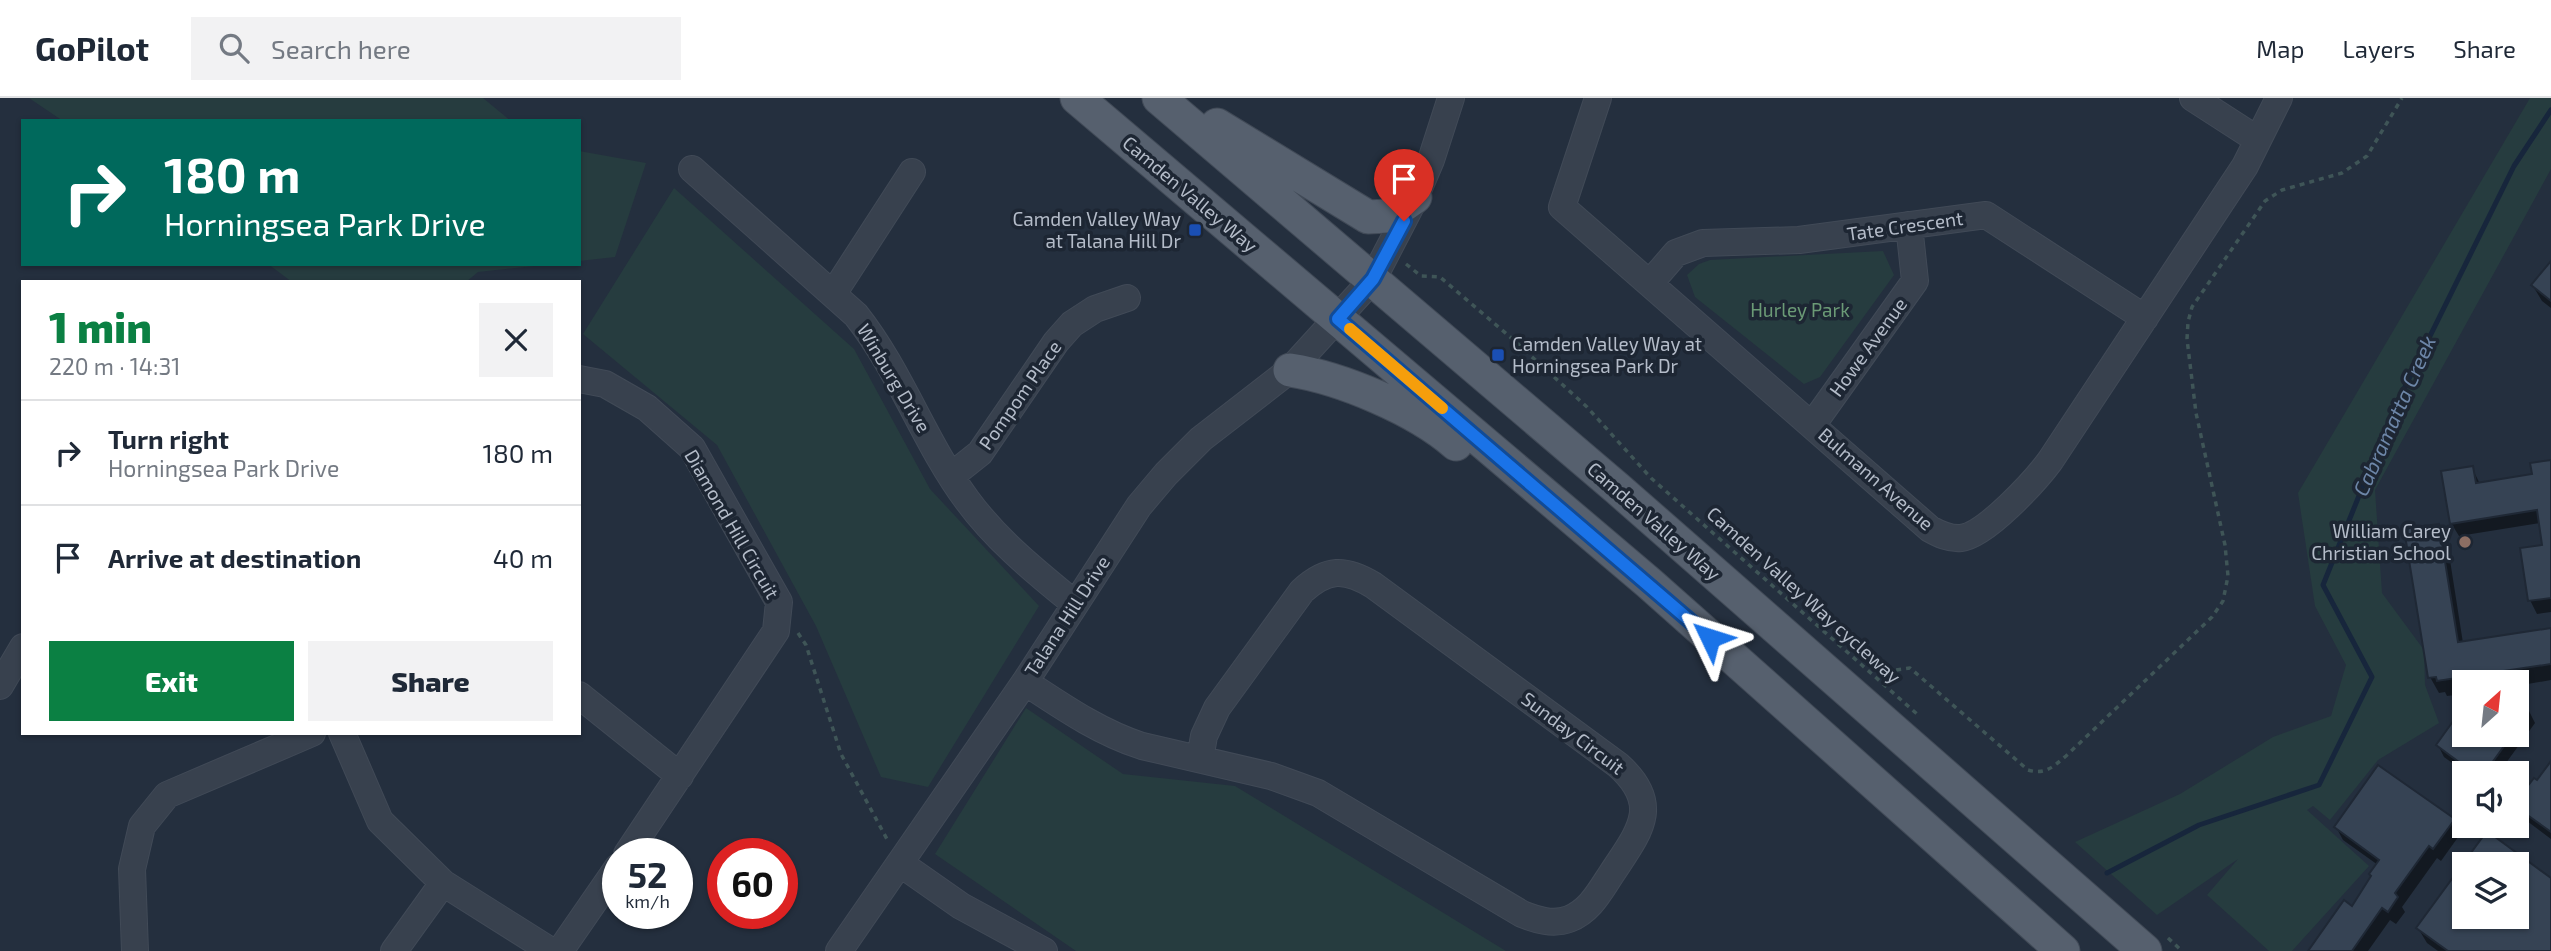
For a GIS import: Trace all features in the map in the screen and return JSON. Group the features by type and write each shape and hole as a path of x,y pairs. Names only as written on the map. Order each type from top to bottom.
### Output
{"main road":[{"name":"Camden Valley Way","path":"1077,98 1649,583 2063,951"},
{"name":"Camden Valley Way","path":"1159,98 1865,703 2153,942"},
{"path":"1181,98 1224,130 1368,217 1388,216 1415,197"},
{"path":"1290,370 1336,380 1433,426 1583,555 1625,576 1649,583"}],"street":[{"name":"Talana Hill Drive","path":"839,951 1025,682 1139,506 1201,439 1290,370 1373,279 1431,160 1451,98"},
{"name":"Bulmann Avenue","path":"1598,98 1562,206 1930,529 1951,538 1963,538 2013,504 2033,484 2245,166 2279,98"},
{"path":"2193,98 2258,140"},
{"name":"Winburg Drive","path":"692,169 856,315 875,340 967,501 1020,559 1075,604"},
{"path":"833,293 912,172"},
{"name":"Tate Crescent","path":"1650,283 1676,253 1703,243 1799,240 1986,215 2145,318"},
{"name":"Howe Avenue","path":"1812,425 1915,281 1909,225"},
{"name":"Pompom Place","path":"951,475 980,453 1056,342 1072,324 1095,309 1126,298"},
{"name":"Diamond Hill Circuit","path":"581,379 604,384 646,408 692,448 779,602 776,631 637,838"},
{"name":"Sunday Circuit","path":"1025,682 1079,718 1122,739 1200,759 1271,776 1318,793 1538,921 1567,920 1591,905 1639,832 1643,816 1639,789 1630,775 1618,765 1373,584 1357,575 1342,572 1314,580 1301,591 1217,708 1204,736 1200,759"},
{"path":"0,686 21,650"},
{"path":"581,697 680,776"},
{"path":"135,951 132,869 142,826 167,795 307,735"},
{"path":"343,735 380,821 443,883 551,951"},
{"path":"901,864 961,906 1044,951"},
{"path":"394,951 443,883"},
{"path":"560,951 602,890"}],"path":[{"path":"1884,685 1896,670 1910,668 2028,770 2038,773 2049,770 2066,756 2212,617 2223,601 2228,576 2225,545 2196,412 2187,339 2192,307 2265,201 2290,187 2342,173 2367,156 2402,98"},
{"name":"Camden Valley Way cycleway","path":"1409,266 1420,276 1440,277 1509,336 1587,408 1651,478 1925,721"},
{"path":"779,602 806,645 841,754 901,864"},
{"path":"2153,942 2182,951"}],"green space":[{"path":"29,98 483,98 509,119 60,119"},
{"path":"2530,98 2551,98 2551,169 2375,490 2382,593 2424,650 2425,685 2439,723 2378,760 2330,820 2313,806 2307,810 2369,866 2292,951 2269,951 2207,895 2238,859 2157,915 2075,842 2180,794 2273,737 2331,716 2346,665 2315,606 2298,493"},
{"path":"581,151 646,163 615,257 581,261"},
{"path":"674,188 854,349 930,489 1039,606 928,787 881,777 816,626 717,445 583,334"},
{"name":"Hurley Park","path":"1883,251 1894,275 1820,377 1804,384 1695,297 1687,275 1699,264 1710,260"},
{"path":"271,266 534,266 478,272 468,280 289,280"},
{"path":"1026,708 1123,774 1235,786 1506,951 1076,951 935,854"}],"building":[{"path":"2551,261 2551,301 2531,285"},
{"path":"2551,460 2551,598 2528,601 2520,548 2542,545 2537,510 2450,524 2441,471 2473,466 2476,483 2532,474 2530,463"},
{"path":"2439,524 2458,642 2551,628 2551,664 2511,670 2452,670 2452,679 2437,681 2436,677 2428,678 2404,529"},
{"path":"2452,723 2452,747 2503,747 2493,761 2458,761 2436,745"},
{"path":"2551,761 2551,832 2529,816 2529,784 2534,778 2537,780"},
{"path":"2378,765 2452,817 2452,823 2433,849 2429,846 2395,893 2398,897 2388,912 2382,908 2352,951 2308,951 2344,900 2352,906 2379,860 2334,827"},
{"path":"2482,838 2497,838 2516,852 2472,852"},
{"path":"2529,862 2551,878 2551,951 2448,951 2416,928 2452,879 2452,929 2529,929"}],"waterway":[{"name":"Cabramatta Creek","path":"2107,873 2199,825 2319,785 2372,677 2323,585 2394,409 2514,166 2551,110"}],"slow traffic":[{"path":"1350,329 1442,408"}],"place":[{"name":"Camden Valley Way at Talana Hill Dr","path":"1195,230"},
{"name":"Camden Valley Way at Horningsea Park Dr","path":"1498,355"},
{"name":"William Carey Christian School","path":"2465,542"}],"route":[{"path":"1404,221 1373,279 1338,319 1710,638"}]}
